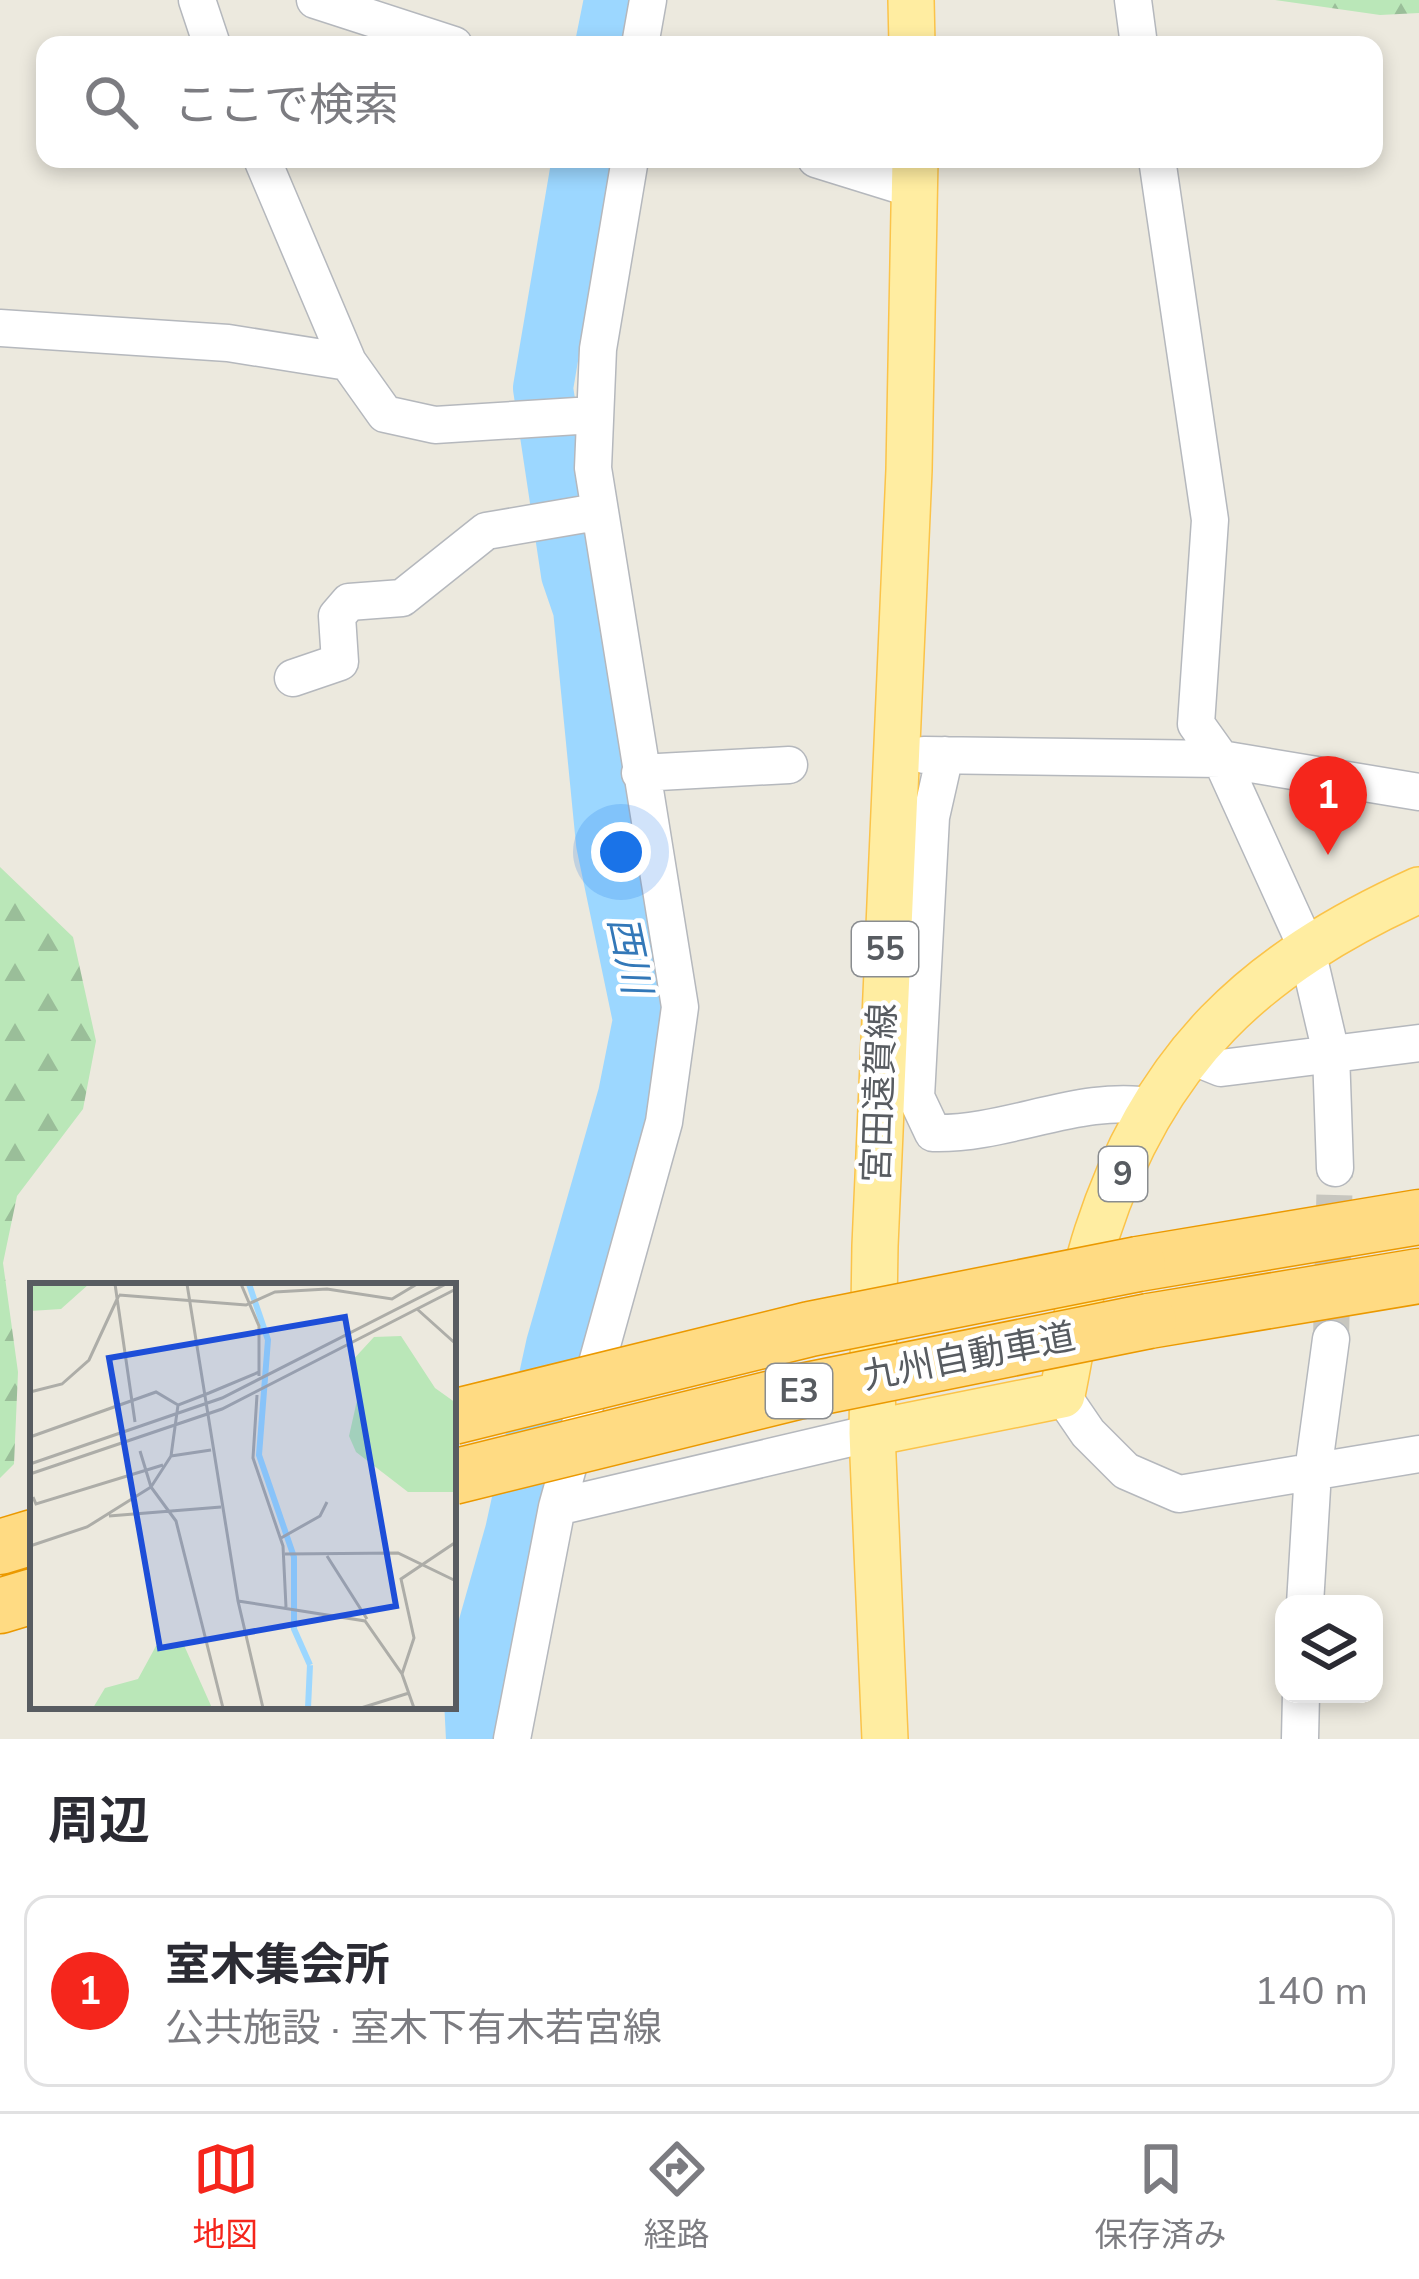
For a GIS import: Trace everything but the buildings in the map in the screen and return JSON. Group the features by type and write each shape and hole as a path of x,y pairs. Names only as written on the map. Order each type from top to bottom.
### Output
{"highway":[{"name":"九州自動車道","path":"456,1417 810,1329 1138,1264 1419,1217"},
{"name":"九州自動車道","path":"456,1477 797,1392 1149,1322 1419,1276"},
{"path":"0,1547 30,1538"},
{"path":"0,1606 30,1597"}],"main road":[{"path":"910,0 912,36"},
{"name":"宮田遠賀線","path":"885,1739 872,1433 882,1016 896,754 915,174"},
{"name":"9","path":"1062,1395 1097,1233 1155,1107 1189,1055 1221,1018 1306,946 1419,890"},
{"path":"872,1433 1062,1395"}],"street":[{"path":"197,0 209,36"},
{"path":"315,0 426,36"},
{"path":"642,36 648,0"},
{"path":"1133,0 1138,36"},
{"path":"266,168 348,362 385,414 435,424 593,416"},
{"path":"512,1739 512,1716 557,1507 676,1061 680,1007 597,512 593,416 598,349 628,168"},
{"path":"875,168 915,174"},
{"path":"1158,168 1210,520 1196,724 1221,759 1306,946 1330,1053 1334,1168"},
{"path":"0,328 228,343 348,362"},
{"path":"293,678 340,662 337,616 349,602 402,598 486,531 597,512"},
{"path":"896,754 1221,759 1419,792"},
{"path":"945,755 931,817 916,1097 933,1133 968,1134 1125,1101 1155,1107"},
{"path":"640,772 789,765"},
{"path":"1189,1055 1221,1068 1419,1043"},
{"path":"1306,1595 1313,1472 1331,1339"},
{"path":"1062,1395 1088,1433 1126,1471 1179,1494 1419,1454"},
{"path":"557,1507 872,1433"},
{"path":"1300,1739 1301,1703"}],"green space":[{"path":"1275,0 1419,0 1419,13 1380,15"},
{"path":"0,867 73,937 96,1041 83,1109 17,1196 3,1263 18,1372 14,1464 0,1478"}],"waterway":[{"name":"西川","path":"607,36 614,0"},
{"name":"西川","path":"476,1739 473,1680 515,1532 556,1345 628,1095 643,1020 606,843 583,609 571,574 543,388 580,168"}],"tunnel":[{"path":"1331,1339 1335,1168"}],"place":[{"name":"室木集会所","path":"1328,855"}]}
